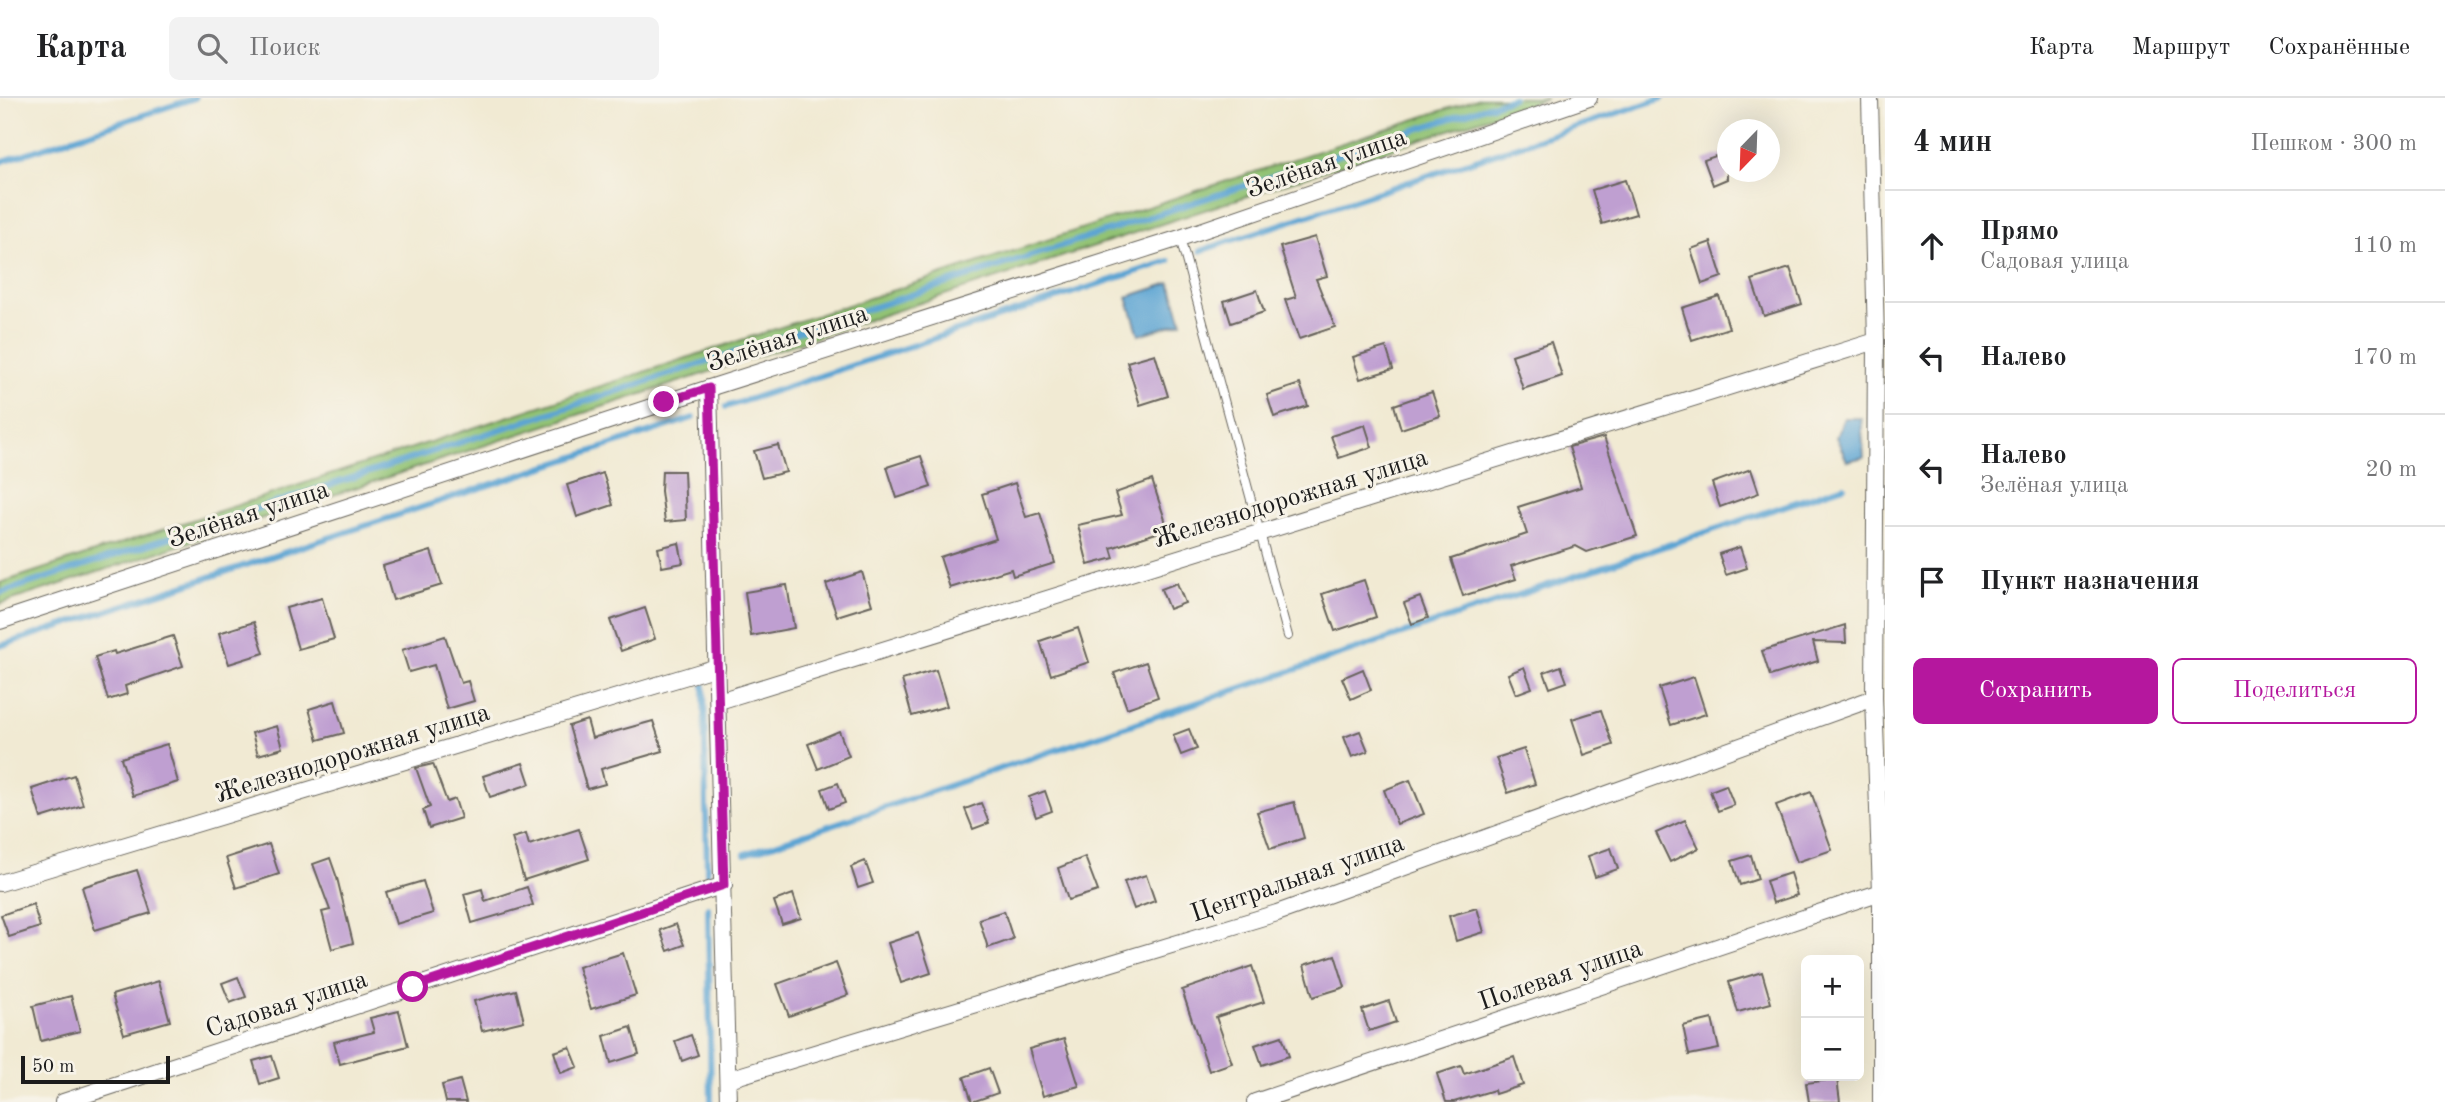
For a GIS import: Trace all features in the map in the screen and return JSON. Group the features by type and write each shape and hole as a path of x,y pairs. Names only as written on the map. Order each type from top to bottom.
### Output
{"street":[{"name":"Зелёная улица","path":"0,621 709,388 1180,238 1589,98"},
{"path":"1870,98 1876,341 1874,698 1881,892 1881,1102"},
{"name":"Железнодорожная улица","path":"719,701 1876,341"},
{"path":"709,388 728,1102"},
{"name":"Железнодорожная улица","path":"0,883 717,667"},
{"name":"Центральная улица","path":"729,1079 1277,913 1874,698"},
{"name":"Садовая улица","path":"63,1102 724,885"},
{"name":"Полевая улица","path":"1255,1102 1881,892"}],"lane":[{"path":"1180,238 1288,636"}],"green space":[{"path":"1480,98 1547,98 0,604 0,583"}],"water":[{"path":"1170,283 1182,322 1139,335 1127,297"},
{"path":"1844,418 1861,418 1864,457 1847,461 1836,437"}],"building":[{"path":"1717,155 1717,182 1720,182 1713,185 1704,160"},
{"path":"1625,180 1636,214 1602,224 1592,190"},
{"path":"1315,237 1327,276 1316,279 1335,327 1299,339 1285,300 1296,297 1280,247"},
{"path":"1711,242 1722,277 1702,284 1691,249"},
{"path":"1790,268 1802,304 1764,316 1752,280"},
{"path":"1257,290 1264,312 1231,323 1224,301"},
{"path":"1719,296 1729,328 1692,340 1682,308"},
{"path":"1551,342 1562,376 1523,389 1512,355"},
{"path":"1386,347 1393,369 1360,379 1353,357"},
{"path":"1155,354 1168,396 1140,405 1127,362"},
{"path":"1300,384 1308,406 1274,417 1267,395"},
{"path":"1432,392 1440,416 1401,429 1394,405"},
{"path":"1365,425 1372,447 1339,458 1331,436"},
{"path":"1604,437 1637,536 1587,552 1576,546 1511,566 1516,579 1463,596 1451,559 1527,534 1518,507 1581,487 1569,447"},
{"path":"778,445 786,472 762,478 754,451"},
{"path":"921,456 931,487 897,498 887,467"},
{"path":"1751,469 1759,493 1720,507 1712,483"},
{"path":"662,471 684,471 686,520 665,522 661,491"},
{"path":"603,473 613,505 577,517 567,485"},
{"path":"1152,480 1168,529 1111,548 1114,558 1088,565 1078,525 1122,515 1115,493"},
{"path":"1015,483 1026,517 1040,513 1055,563 1013,576 1011,569 950,588 940,557 996,539 982,494"},
{"path":"679,543 683,563 662,567 658,548"},
{"path":"1740,547 1747,568 1726,575 1719,554"},
{"path":"431,551 442,585 393,600 383,566"},
{"path":"862,572 872,605 837,616 826,584"},
{"path":"1364,580 1376,617 1335,631 1322,594"},
{"path":"1177,583 1185,603 1169,609 1161,589"},
{"path":"787,585 794,628 751,636 745,592"},
{"path":"1420,597 1428,618 1412,624 1404,603"},
{"path":"322,598 334,639 298,649 286,608"},
{"path":"645,608 655,639 621,651 610,620"},
{"path":"254,622 264,653 229,664 219,633"},
{"path":"1845,625 1846,643 1813,642 1818,661 1770,676 1762,651"},
{"path":"1078,628 1089,662 1051,675 1040,641"},
{"path":"173,636 183,666 125,686 127,694 108,700 95,657 114,651 115,654"},
{"path":"445,636 461,683 468,681 474,701 447,709 434,665 409,672 402,650"},
{"path":"1146,662 1158,697 1127,708 1114,673"},
{"path":"1561,666 1567,682 1550,688 1544,672"},
{"path":"1524,667 1532,688 1516,694 1508,674"},
{"path":"1363,669 1371,690 1351,699 1342,678"},
{"path":"936,670 947,706 912,716 902,680"},
{"path":"1694,677 1706,714 1671,725 1659,688"},
{"path":"335,701 344,733 318,740 309,709"},
{"path":"1601,710 1613,745 1584,755 1572,719"},
{"path":"587,720 592,738 653,721 663,751 601,769 605,784 587,789 569,726"},
{"path":"277,726 283,748 258,755 252,733"},
{"path":"1189,729 1197,749 1181,755 1173,735"},
{"path":"839,731 849,756 818,769 808,744"},
{"path":"1360,731 1368,751 1352,757 1344,737"},
{"path":"167,744 178,782 133,796 121,758"},
{"path":"1524,749 1535,784 1508,793 1496,758"},
{"path":"523,763 530,784 490,797 483,776"},
{"path":"433,764 447,802 455,799 461,818 429,828 423,810 430,807 416,768"},
{"path":"74,775 83,805 41,818 32,789"},
{"path":"1410,780 1424,814 1397,824 1384,790"},
{"path":"838,783 845,803 829,809 822,789"},
{"path":"1726,785 1734,805 1718,811 1710,791"},
{"path":"1045,791 1052,811 1036,817 1029,797"},
{"path":"1811,792 1832,850 1797,862 1776,805"},
{"path":"1294,802 1304,838 1270,849 1257,812"},
{"path":"981,803 989,823 973,829 965,809"},
{"path":"1685,820 1699,848 1670,862 1656,833"},
{"path":"579,829 589,859 524,880 512,838 526,834 529,845"},
{"path":"269,844 279,874 236,888 226,858"},
{"path":"1611,848 1618,869 1595,877 1588,856"},
{"path":"1751,855 1758,879 1740,885 1732,861"},
{"path":"1085,857 1098,891 1068,900 1058,868"},
{"path":"330,858 353,943 332,949 322,912 330,910 313,864"},
{"path":"865,861 873,883 858,888 851,867"},
{"path":"137,870 151,913 95,930 82,887"},
{"path":"1790,873 1797,895 1773,903 1766,881"},
{"path":"1146,875 1155,901 1134,909 1124,882"},
{"path":"423,881 433,913 396,924 386,892"},
{"path":"527,887 533,905 472,923 464,894 482,889 485,901"},
{"path":"793,894 801,918 782,924 774,901"},
{"path":"33,904 40,927 9,937 1,915"},
{"path":"1477,908 1484,932 1456,941 1449,916"},
{"path":"1004,911 1013,939 988,948 979,919"},
{"path":"676,924 684,945 668,951 660,930"},
{"path":"918,933 931,973 901,983 888,943"},
{"path":"623,953 636,995 591,1009 578,967"},
{"path":"1335,955 1345,987 1313,997 1304,965"},
{"path":"836,963 848,995 789,1016 777,984"},
{"path":"1252,966 1264,1002 1216,1017 1232,1063 1209,1071 1182,990"},
{"path":"1762,972 1771,1003 1738,1012 1729,982"},
{"path":"238,977 246,997 230,1003 222,983"},
{"path":"159,981 170,1021 124,1034 112,995"},
{"path":"516,990 524,1021 482,1031 474,1001"},
{"path":"71,996 80,1031 41,1041 33,1006"},
{"path":"1389,1001 1396,1022 1369,1031 1362,1010"},
{"path":"399,1011 408,1046 340,1064 334,1042 374,1032 370,1018"},
{"path":"1712,1019 1719,1049 1689,1055 1683,1026"},
{"path":"631,1027 639,1054 611,1063 604,1036"},
{"path":"691,1035 698,1055 682,1061 675,1041"},
{"path":"1282,1036 1289,1056 1262,1065 1255,1045"},
{"path":"1064,1039 1079,1086 1043,1096 1029,1049"},
{"path":"570,1047 578,1067 561,1073 554,1052"},
{"path":"272,1056 279,1078 260,1084 253,1061"},
{"path":"1514,1057 1523,1085 1495,1094 1494,1090 1446,1102 1437,1074 1461,1066 1464,1074"},
{"path":"989,1068 998,1093 972,1102 964,1077"},
{"path":"460,1080 466,1102 446,1102 442,1085"},
{"path":"1837,1081 1840,1102 1809,1102 1806,1083"}],"waterway":[{"path":"0,162 195,98"},
{"path":"0,593 1513,98"},
{"path":"1200,251 1663,98"},
{"path":"726,407 1169,261"},
{"path":"0,646 693,418"},
{"path":"745,854 1844,486"},
{"path":"704,686 707,873"},
{"path":"708,907 711,1102"}],"route":[{"path":"413,987 724,885 709,388 664,402"}]}
